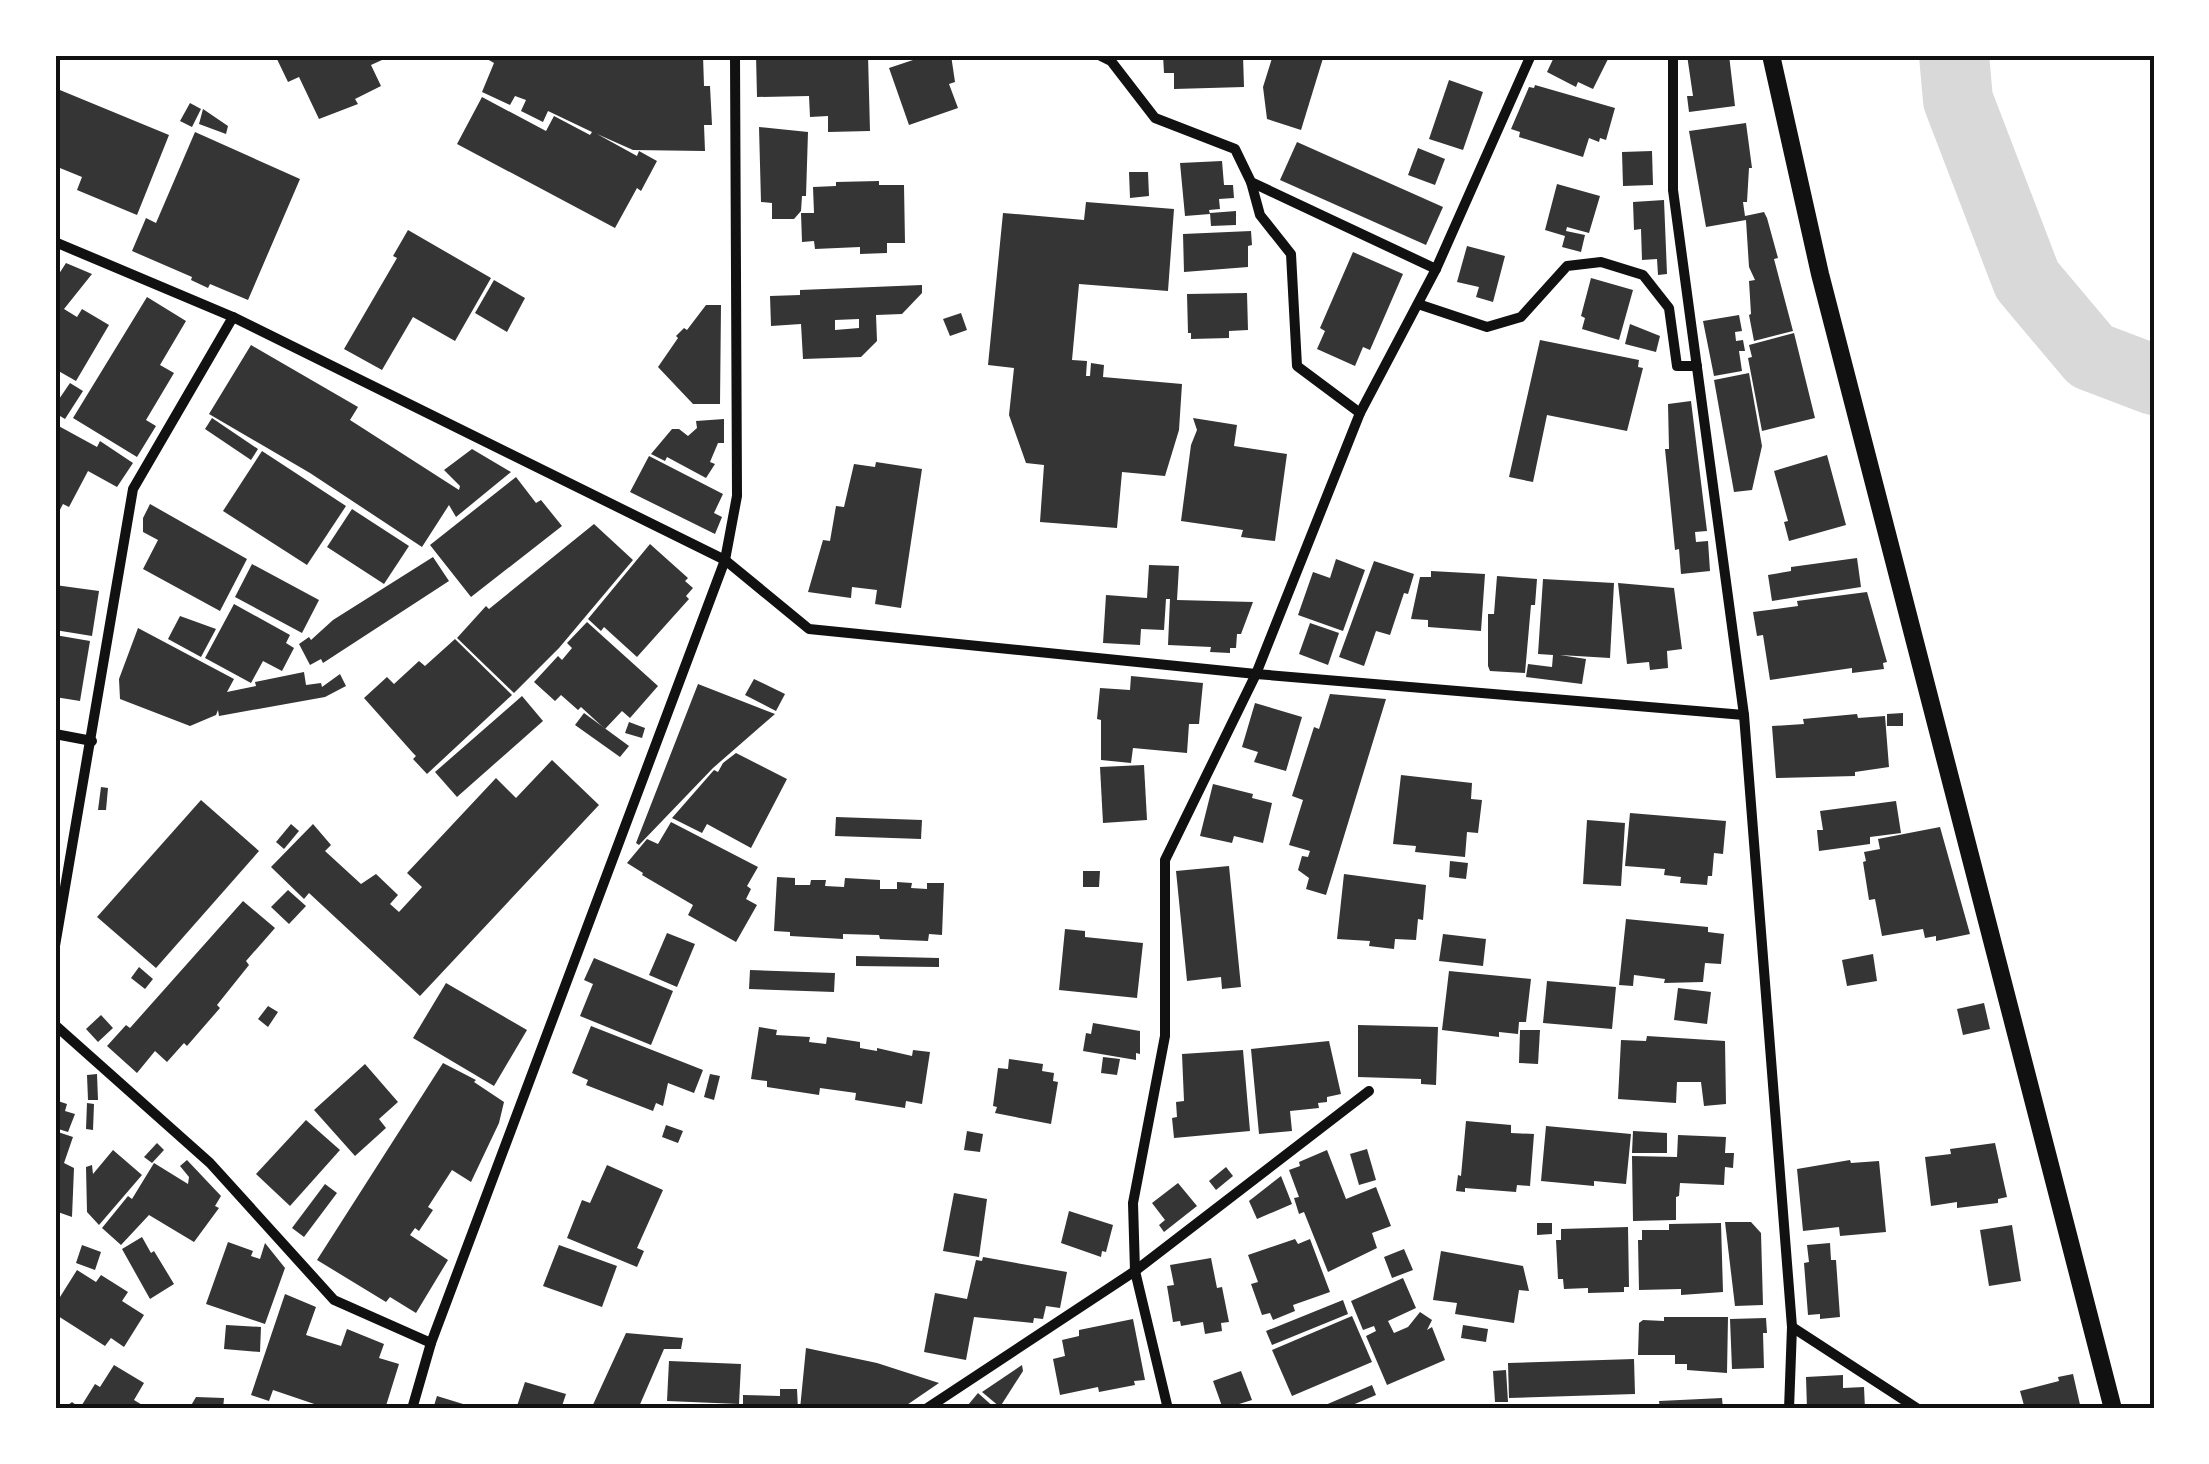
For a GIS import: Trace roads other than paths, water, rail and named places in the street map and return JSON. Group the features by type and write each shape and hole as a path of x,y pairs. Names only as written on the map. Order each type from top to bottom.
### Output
{"street":[{"path":"412,1409 431,1343 726,560 738,496 736,55"},
{"path":"1099,55 1111,61 1154,118 1235,149 1260,215 1291,254 1297,366 1360,413"},
{"path":"1168,1409 1136,1271 1133,1203 1166,1036 1164,860 1256,674 1360,413 1436,269 1530,55"},
{"path":"1673,55 1673,190 1744,715 1792,1327 1789,1409"},
{"path":"1771,55 1820,274 2112,1409"},
{"path":"1250,182 1436,269"},
{"path":"55,242 233,317 726,560 810,629 1256,674 1744,715"},
{"path":"1418,304 1487,327 1521,317 1567,266 1601,262 1643,275 1669,308 1677,366 1697,366"},
{"path":"55,946 132,490 233,317"},
{"path":"55,734 92,741"},
{"path":"55,1025 210,1163 334,1300 431,1343"},
{"path":"926,1409 1136,1271 1369,1091"},
{"path":"1792,1327 1918,1409"}],"waterway":[{"path":"1954,55 1958,100 2027,280 2091,356 2154,380"}]}
